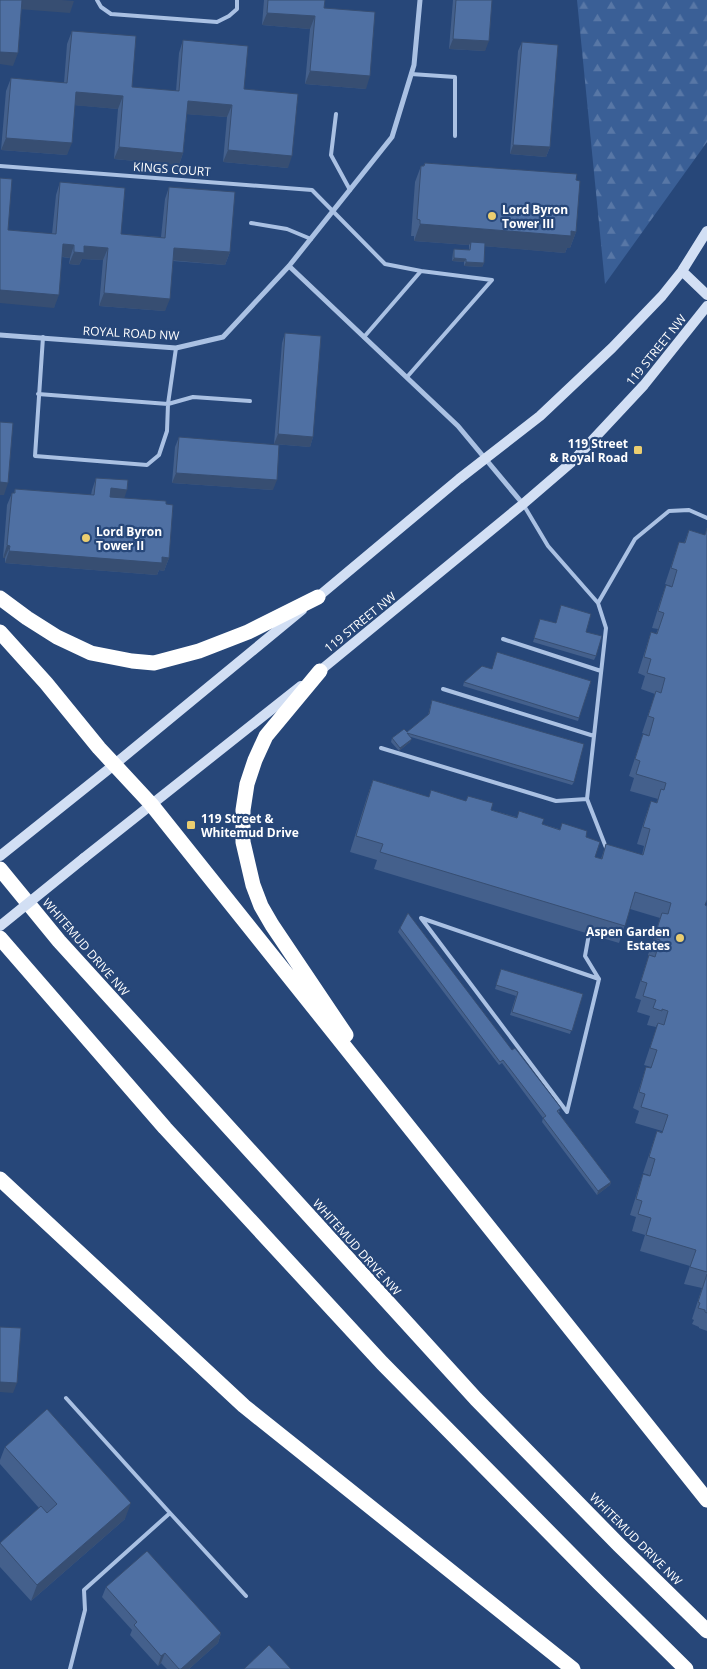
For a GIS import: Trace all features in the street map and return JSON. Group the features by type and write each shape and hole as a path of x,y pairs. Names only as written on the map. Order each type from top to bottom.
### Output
{"highway":[{"path":"0,598 27,618 58,637 91,653 154,663 199,651 248,632 318,597"},
{"path":"0,632 151,804 707,1500"},
{"path":"320,671 266,736 255,760 247,784 243,810 243,842 253,885 261,906 393,1108"},
{"name":"WHITEMUD DRIVE NW","path":"0,869 59,941 476,1399 619,1545 707,1631"},
{"path":"0,938 165,1128 382,1363 686,1669"},
{"path":"0,1179 244,1406 573,1669"}],"main road":[{"path":"0,856 115,764 459,480 540,416 612,348 662,296 682,271 707,231"},
{"path":"682,271 707,295"},
{"name":"119 STREET NW","path":"0,926 320,671 573,461 644,385 707,306"}],"street":[{"name":"ROYAL ROAD NW","path":"0,335 176,348 223,337 290,266 392,137 414,65 420,0"},
{"path":"290,266 458,426 523,504"}],"lane":[{"path":"98,0 101,7 111,14 218,22 237,9 237,0"},
{"path":"411,74 455,77 455,136"},
{"path":"336,114 331,155 350,190"},
{"name":"KINGS COURT","path":"0,166 312,190 386,264 421,271 492,280 407,378"},
{"path":"251,223 287,230 311,240"},
{"path":"364,337 421,271"},
{"path":"43,337 34,456 147,466 159,455 167,431 168,404 176,348"},
{"path":"38,394 168,404 193,398 250,401"},
{"path":"523,504 548,546 598,603 606,628 587,798 610,856"},
{"path":"598,603 635,540 669,511 689,510 707,518"},
{"path":"503,639 601,671"},
{"path":"443,689 594,736"},
{"path":"382,748 556,801 587,798"},
{"path":"589,934 585,956 599,980 567,1112 421,918 599,980"},
{"path":"66,1398 246,1596"},
{"path":"70,1669 85,1610 84,1590 170,1513"}],"green space":[{"path":"577,0 707,0 707,142 605,284"}],"building":[{"path":"0,0 22,0 18,53 0,52"},
{"path":"268,0 325,0 324,8 375,12 370,76 310,71 315,16 267,13"},
{"path":"456,0 492,0 489,41 453,39"},
{"path":"72,31 136,36 132,87 179,91 183,40 248,46 244,89 298,94 292,156 228,150 232,105 188,101 183,153 119,147 123,96 76,92 72,143 6,138 11,78 67,83"},
{"path":"522,42 558,45 550,147 513,145"},
{"name":"Lord Byron Tower III","path":"425,163 577,174 576,180 580,181 576,232 571,231 571,236 420,224 420,220 417,219 421,166 424,166"},
{"path":"0,178 12,179 8,230 56,234 60,182 125,188 121,234 165,238 169,187 235,192 230,252 174,248 170,299 104,293 108,248 84,246 84,253 74,252 74,245 63,244 59,295 0,290"},
{"path":"471,242 485,243 484,263 466,262 466,259 454,258 454,249 470,250"},
{"path":"285,333 321,336 313,437 278,434"},
{"path":"0,422 13,423 8,483 0,482"},
{"path":"179,437 279,445 277,480 176,473"},
{"name":"Lord Byron Tower II","path":"96,478 128,480 127,490 111,488 110,497 166,501 166,504 173,505 169,558 162,557 162,563 9,551 10,546 7,545 12,493 15,493 15,489 94,495"},
{"name":"Aspen Garden Estates","path":"707,528 707,900 705,905 707,906 707,1272 690,1267 696,1250 646,1235 651,1218 638,1214 642,1201 636,1199 643,1174 650,1176 655,1159 649,1157 657,1131 662,1133 668,1115 641,1107 645,1094 639,1092 646,1067 651,1068 657,1050 650,1048 658,1023 664,1025 668,1011 653,1008 656,1000 643,996 647,983 641,981 649,955 655,957 660,940 654,938 662,913 668,914 671,903 635,892 625,926 380,852 383,844 356,836 373,780 429,797 431,790 466,801 468,796 493,803 491,810 517,818 519,811 544,819 542,824 560,830 562,823 587,831 586,837 600,842 595,857 602,859 606,844 643,855 650,829 643,827 651,801 657,803 661,789 664,790 666,783 636,774 640,761 635,759 643,734 649,736 654,718 648,716 656,691 661,693 665,678 647,673 651,659 644,657 651,632 657,634 664,613 658,611 666,585 672,587 677,570 671,568 679,542 685,543 689,530 705,535"},
{"path":"561,605 591,614 586,632 602,636 596,656 534,638 540,619 556,623"},
{"path":"497,652 591,681 579,718 464,682 482,666 492,669"},
{"path":"432,700 584,744 574,782 407,733 412,739 400,748 392,738 404,729 407,732 429,714"},
{"path":"408,913 512,1050 515,1048 561,1108 557,1111 611,1182 598,1191 543,1118 546,1116 503,1060 500,1062 400,928"},
{"path":"501,969 583,994 572,1031 512,1012 518,992 496,985"},
{"path":"707,1274 707,1313 705,1310 698,1308 700,1303 698,1302"},
{"path":"0,1327 21,1328 17,1383 0,1382"},
{"path":"47,1409 131,1503 37,1585 0,1543 41,1506 47,1513 57,1504 5,1447"},
{"path":"147,1551 221,1633 181,1669 165,1653 161,1656 134,1625 137,1622 106,1587"},
{"path":"269,1645 291,1669 244,1669"}],"place":[{"name":"Lord Byron Tower III","path":"492,216"},
{"name":"119 Street & Royal Road","path":"638,450"},
{"name":"Lord Byron Tower II","path":"86,538"},
{"name":"119 Street & Whitemud Drive","path":"191,825"},
{"name":"Aspen Garden Estates","path":"680,938"}]}
